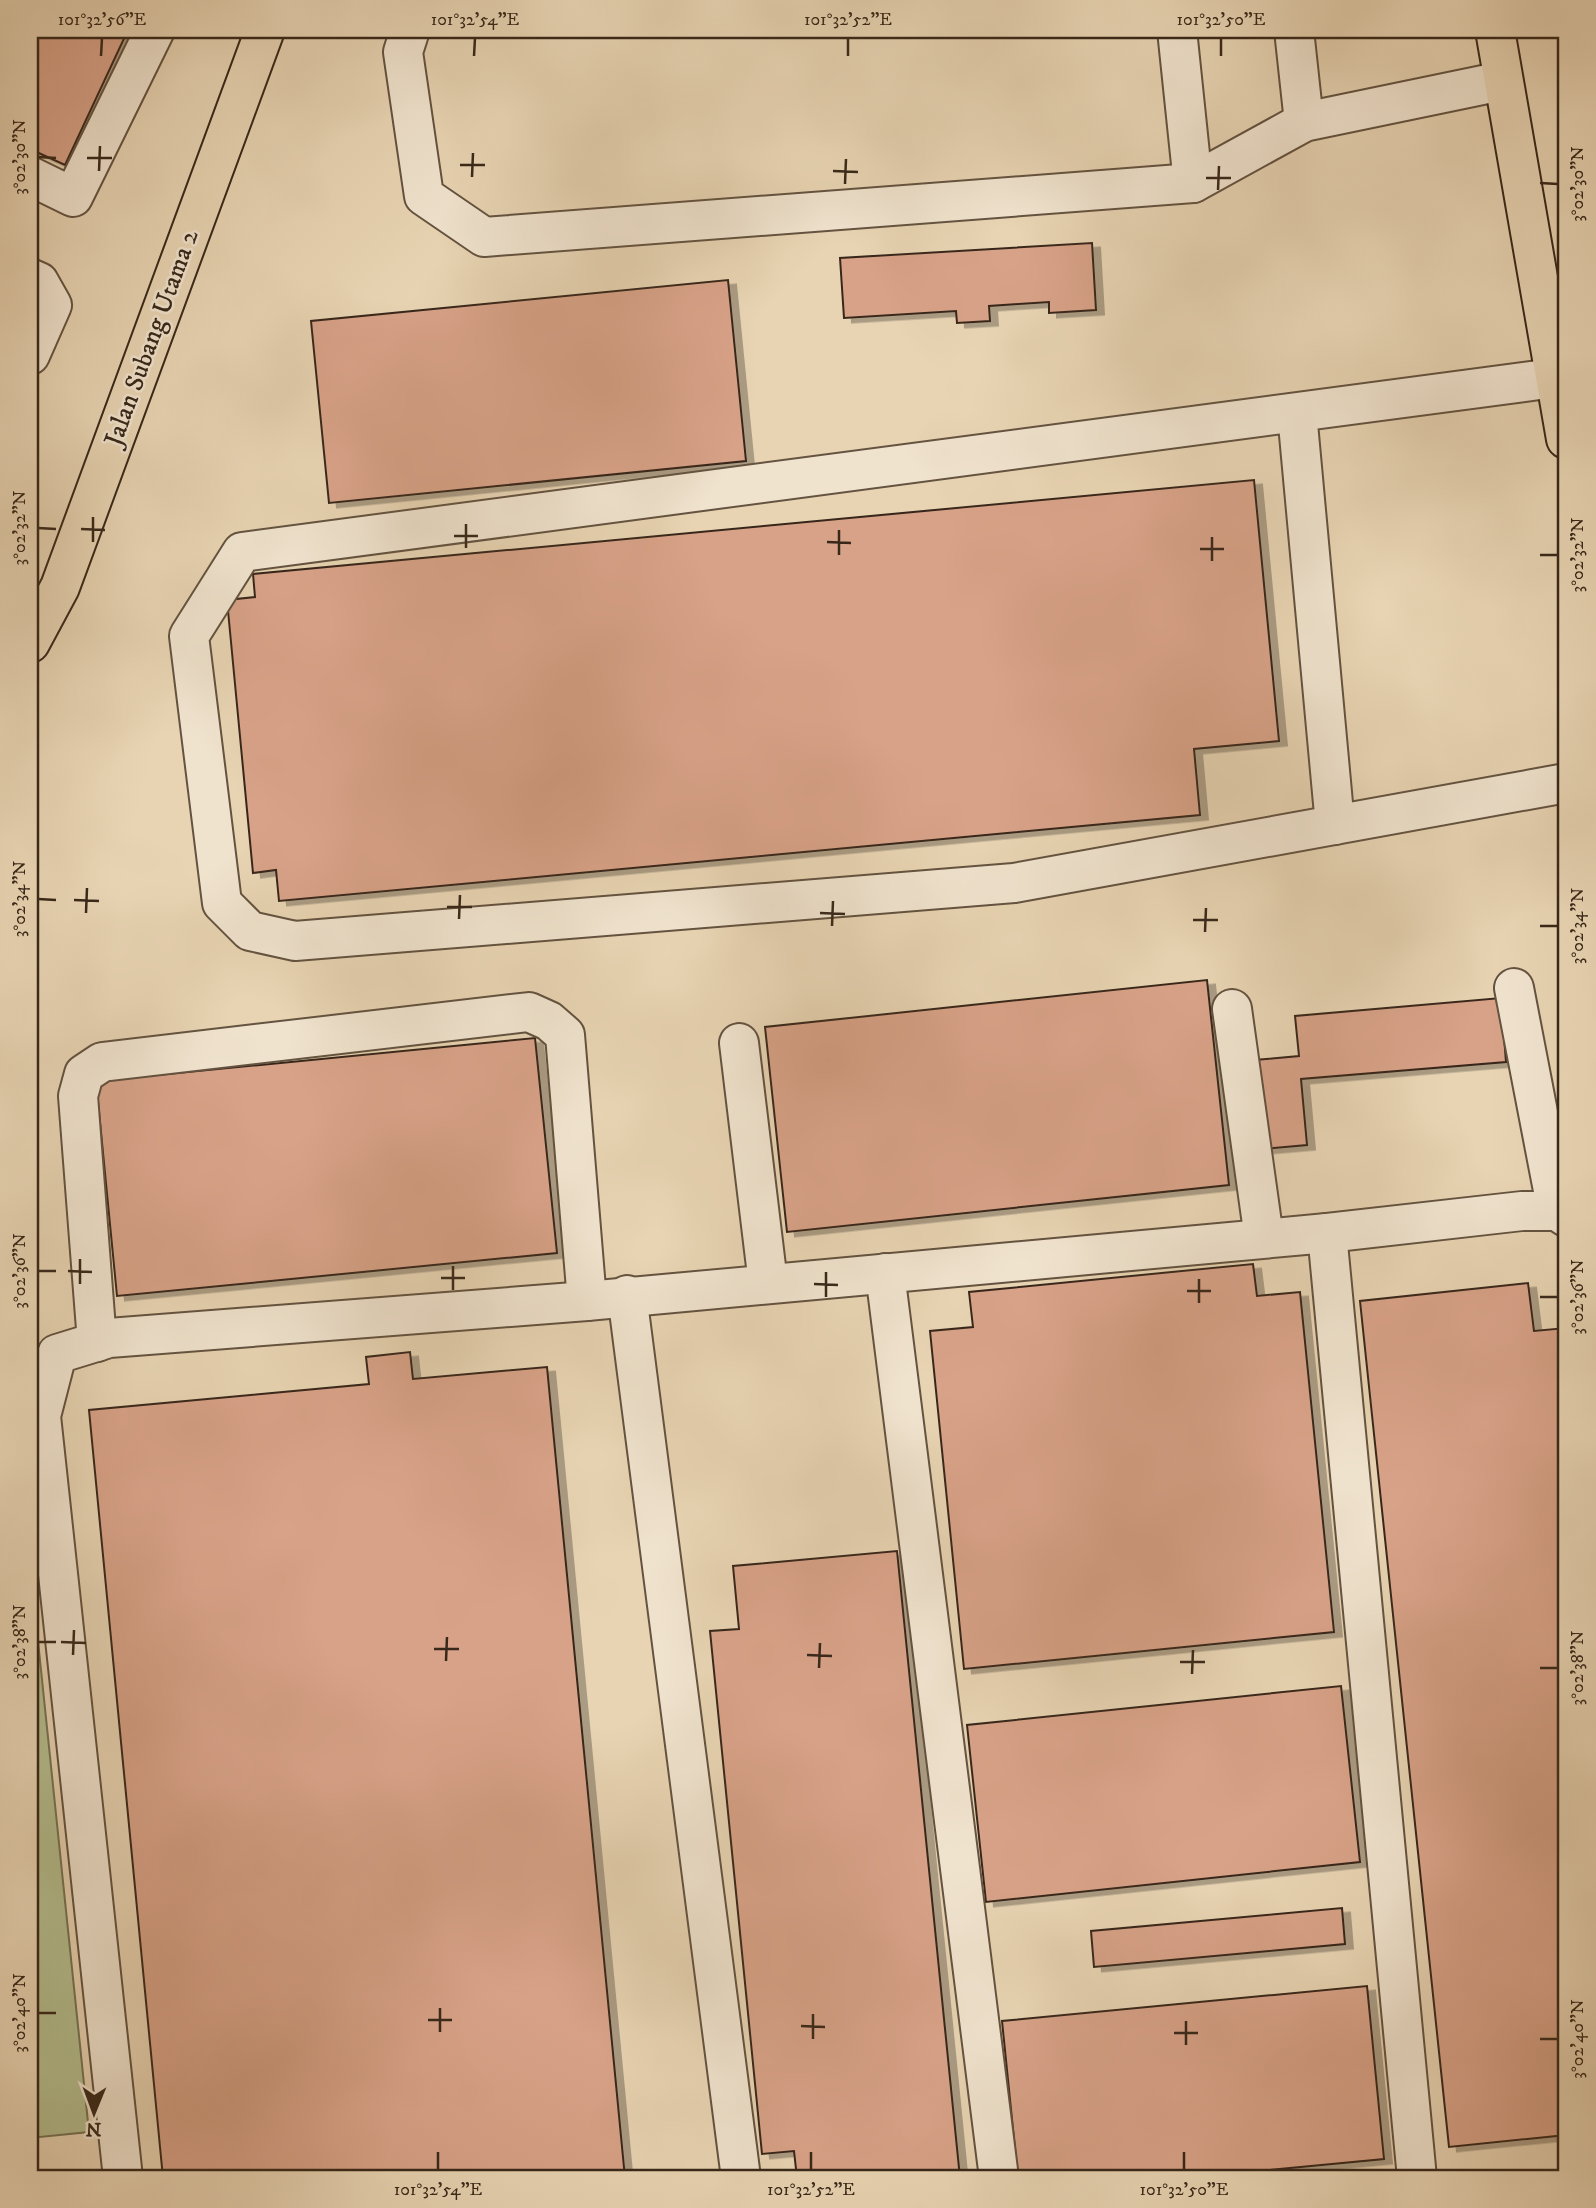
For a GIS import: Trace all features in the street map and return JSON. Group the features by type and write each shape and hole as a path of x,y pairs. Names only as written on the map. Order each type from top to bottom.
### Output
{"main road":[{"name":"Jalan Subang Utama 2","path":"30,643 61,587 265,30"},
{"path":"1495,30 1566,439"}],"lane":[{"path":"30,176 73,197 155,30"},
{"path":"410,30 403,52 424,196 484,237 1193,183 1304,122 1503,81"},
{"path":"1177,30 1193,183"},
{"path":"1294,30 1304,122"},
{"path":"30,278 39,282 52,305 30,355"},
{"path":"1554,378 242,552 189,636 222,904 250,931 295,941 1014,883 1566,783"},
{"path":"1297,412 1335,825"},
{"path":"123,2178 41,1416 43,1355 109,1338 587,1301 627,1295 1327,1233 1522,1211 1562,1214 1514,988"},
{"path":"1232,1009 1264,1238"},
{"path":"97,1342 78,1096 84,1074 102,1062 528,1012 549,1021 565,1035 587,1301"},
{"path":"739,1044 768,1283"},
{"path":"1327,1233 1417,2178"},
{"path":"885,1273 999,2178"},
{"path":"627,1295 741,2178"}],"green space":[{"path":"30,1564 89,2132 30,2138"}],"building":[{"path":"30,30 128,30 65,165 30,149"},
{"path":"1092,243 1096,310 1049,313 1049,302 989,306 990,321 957,323 956,311 844,318 840,258"},
{"path":"728,280 746,461 329,503 311,321"},
{"path":"1254,480 1279,741 1194,749 1200,815 279,901 276,870 253,873 227,600 255,597 253,574"},
{"path":"1207,980 1229,1185 787,1232 765,1027"},
{"path":"1501,998 1506,1062 1301,1079 1307,1145 1263,1149 1255,1060 1299,1056 1295,1016"},
{"path":"535,1038 557,1253 117,1296 96,1081"},
{"path":"1253,1264 1257,1296 1300,1292 1334,1632 964,1669 930,1331 973,1327 969,1292"},
{"path":"1528,1283 1534,1331 1566,1328 1566,2135 1449,2147 1360,1301"},
{"path":"410,1352 413,1379 547,1367 625,2178 163,2178 89,1410 369,1384 366,1357"},
{"path":"897,1551 960,2178 797,2178 794,2151 762,2154 710,1631 739,1629 733,1566"},
{"path":"1341,1686 1360,1862 986,1902 967,1725"},
{"path":"1342,1908 1345,1944 1094,1967 1091,1931"},
{"path":"1367,1986 1384,2159 1187,2178 1018,2178 1002,2021"}]}
